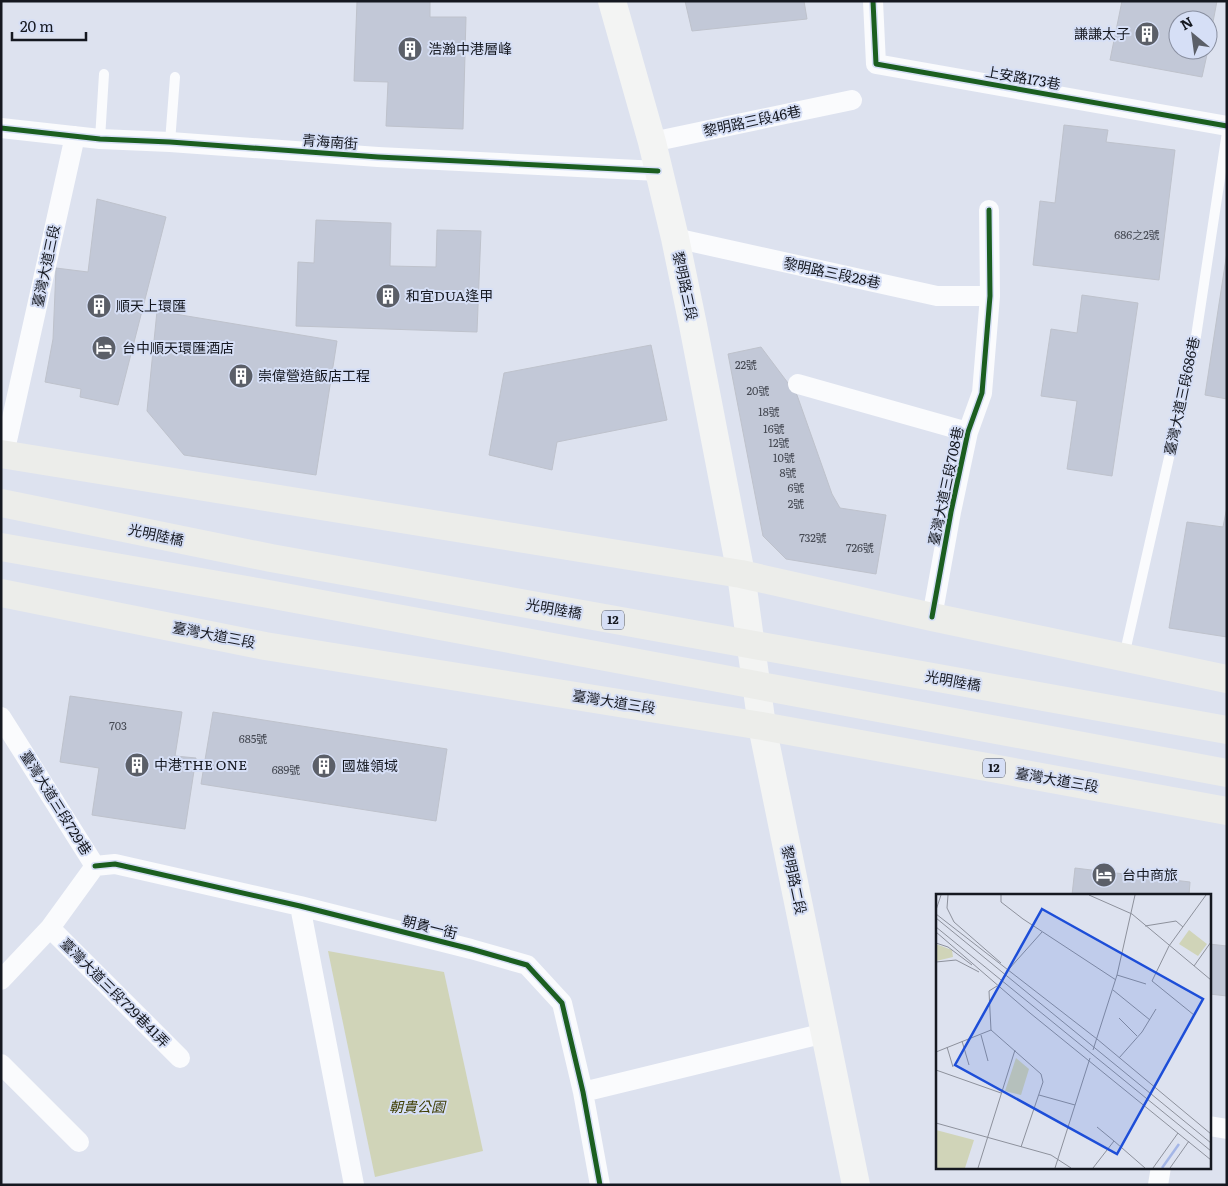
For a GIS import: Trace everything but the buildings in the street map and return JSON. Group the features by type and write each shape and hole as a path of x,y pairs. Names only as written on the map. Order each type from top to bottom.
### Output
{"main road":[{"name":"黎明路三段","path":"612,1 652,142 675,238 742,574"},
{"name":"臺灣大道三段","path":"3,454 742,574 932,617 1227,679"},
{"name":"光明陸橋","path":"1,503 271,558 1227,730"},
{"path":"1,547 262,593 1227,773"},
{"name":"黎明路二段","path":"742,574 762,726 856,1185"},
{"name":"臺灣大道三段","path":"1,593 265,646 762,726 1227,811"}],"street":[{"name":"上安路173巷","path":"873,1 876,64 1227,126"},
{"name":"黎明路三段46巷","path":"652,142 852,100"},
{"name":"青海南街","path":"1,128 100,139 658,171"},
{"name":"臺灣大道三段","path":"3,454 75,136"},
{"name":"臺灣大道三段708巷","path":"932,617 968,432 982,393 990,296 989,210"},
{"name":"黎明路三段28巷","path":"675,238 937,296 990,296"},
{"path":"798,384 968,432"},
{"name":"臺灣大道三段729巷","path":"1,717 95,866 50,928 1,980"},
{"name":"朝貴一街","path":"95,866 115,864 300,906 527,965 562,1003 583,1092 600,1185"},
{"path":"300,906 354,1185"},
{"name":"臺灣大道三段729巷41弄","path":"50,928 180,1058"},
{"path":"583,1092 825,1033"},
{"path":"1,1064 79,1142"},
{"path":"1210,1126 1227,1129"},
{"path":"1158,1185 1161,1168"}],"lane":[{"path":"100,139 104,74"},
{"path":"170,142 174,77"},
{"name":"臺灣大道三段686巷","path":"1123,658 1195,344 1227,132"}],"green space":[{"name":"朝貴公園","path":"328,951 444,972 483,1151 375,1177"}],"cycle path":[{"path":"873,1 876,64 1227,126"},
{"path":"1,128 100,139 170,142 378,157 658,171"},
{"path":"932,617 968,432 982,393 990,296 989,210"},
{"path":"95,866 115,864 300,906 527,965 562,1003 583,1092 600,1185"}],"place":[{"name":"謙謙太子","path":"1147,34"},
{"name":"浩瀚中港層峰","path":"410,49"},
{"name":"和宜DUA逢甲","path":"388,296"},
{"name":"順天上環匯","path":"99,306"},
{"name":"台中順天環匯酒店","path":"104,348"},
{"name":"崇偉營造飯店工程","path":"241,376"},
{"name":"中港THE ONE","path":"137,765"},
{"name":"國雄領域","path":"324,766"},
{"name":"台中商旅","path":"1104,875"}]}
